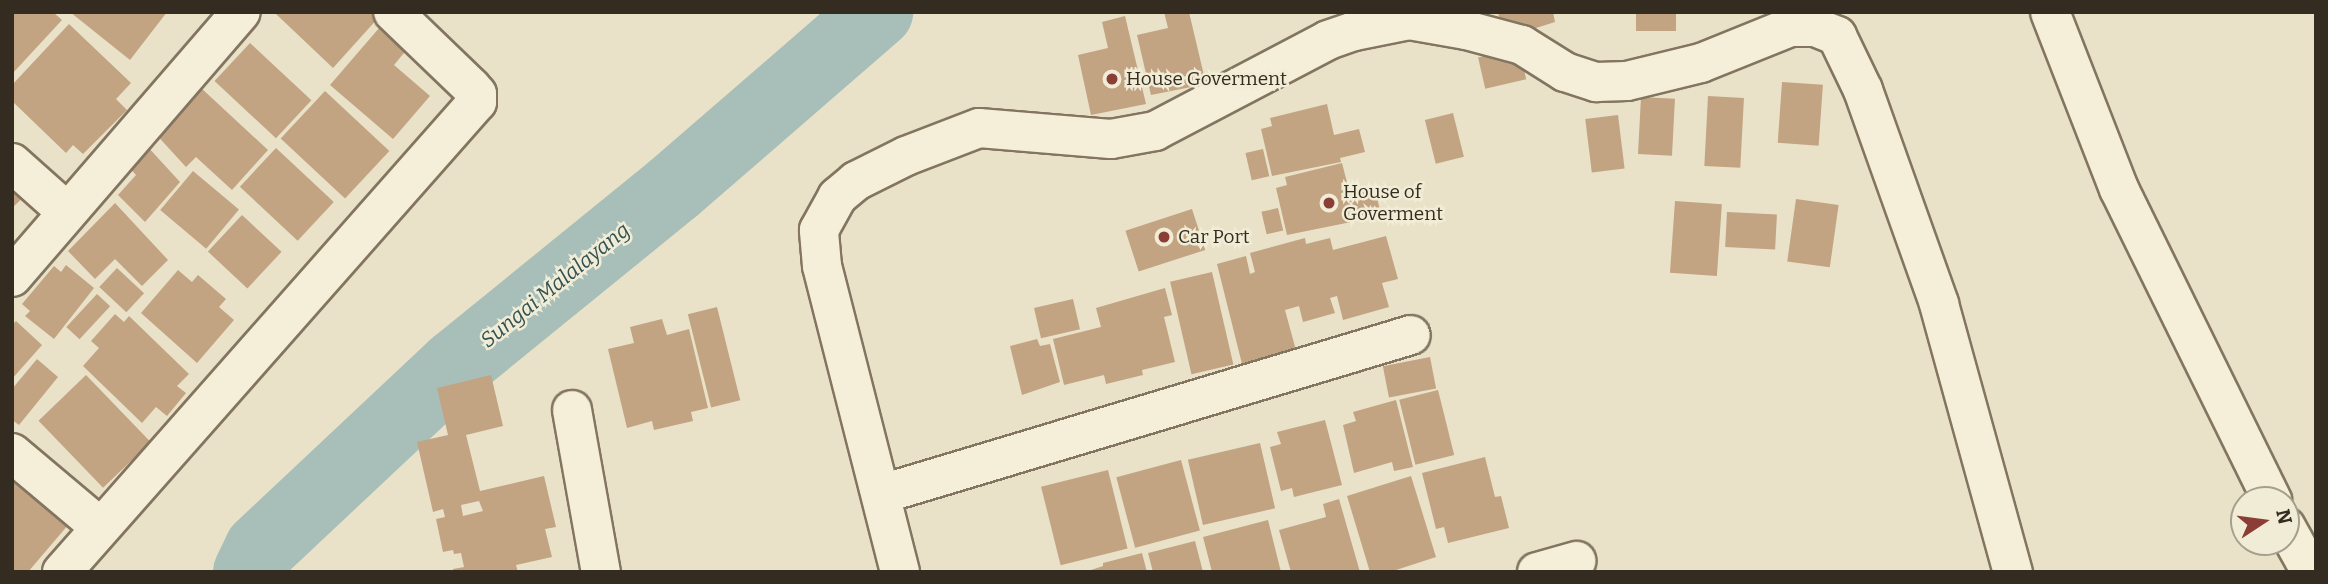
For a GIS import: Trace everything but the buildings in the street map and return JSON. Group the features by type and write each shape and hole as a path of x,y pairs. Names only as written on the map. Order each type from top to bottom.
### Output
{"street":[{"path":"12,276 241,12"},
{"path":"62,572 477,102 477,94 393,12"},
{"path":"2050,12 2119,188 2265,486"},
{"path":"900,572 822,266 819,230 837,197 848,187 906,156 979,128 1111,139 1155,131 1328,40 1398,21 1466,30 1522,45 1564,72 1596,82 1627,81 1701,63 1790,27 1833,24 1863,90 1939,304 2013,572"},
{"path":"12,163 67,212"},
{"path":"882,494 1411,335"},
{"path":"572,410 601,572"},
{"path":"12,453 100,527"},
{"path":"2300,552 2311,572"},
{"path":"1537,572 1576,562"}],"waterway":[{"name":"Sungai Malalayang","path":"249,572 260,549 455,366 674,188 877,12"}],"place":[{"name":"House Goverment","path":"1112,79"},
{"name":"House of Goverment","path":"1329,203"},
{"name":"Car Port","path":"1164,237"}]}
